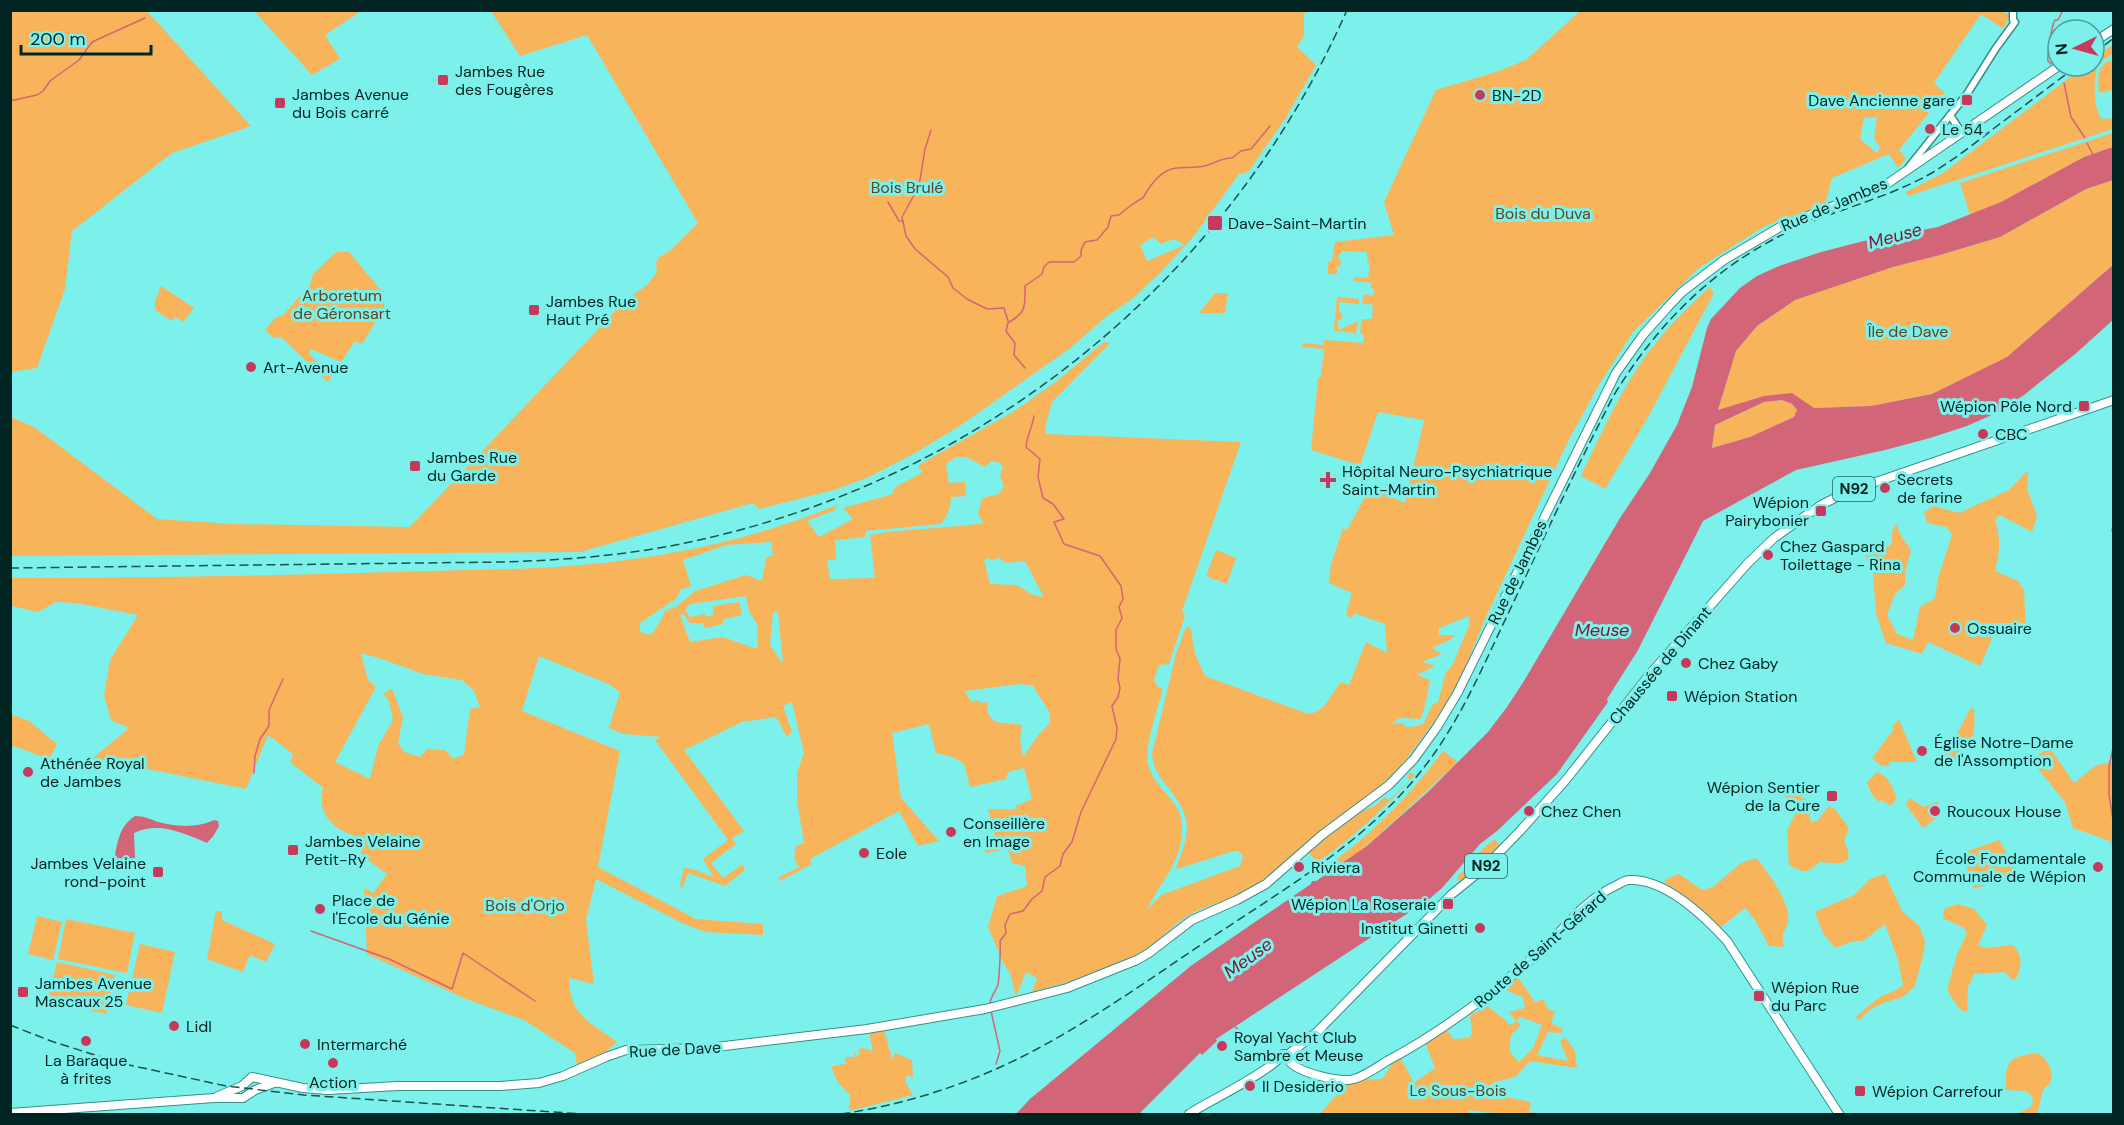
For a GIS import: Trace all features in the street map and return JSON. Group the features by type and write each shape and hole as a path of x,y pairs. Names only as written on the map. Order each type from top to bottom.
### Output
{"main road":[{"name":"Rue de Jambes","path":"1042,996 1137,960 1192,920 1266,884 1322,835 1398,777 1428,740 1457,694 1616,373 1643,335 1682,292 1743,247 1786,224 1872,191 1906,171 2046,75"},
{"name":"Chaussée de Dinant","path":"1289,1058 1452,894 1483,869 1520,831 1565,781 1650,674 1748,563 1774,538 1821,505 1847,492 2114,400"},
{"name":"Route de Saint-Gérard","path":"1289,1058 1298,1068 1335,1080 1354,1078 1396,1056 1469,1011 1536,956 1571,917 1601,893 1628,880 1655,883 1689,905 1727,941 1839,1114"},
{"name":"Rue de Dave","path":"252,1077 303,1088 328,1090 397,1086 521,1085 563,1076 626,1050 694,1049 867,1029 985,1009 1042,996"},
{"name":"N92","path":"1189,1114 1280,1059 1282,1054 1289,1058"},
{"path":"214,1098 242,1086 252,1077 255,1090"},
{"name":"Rue de Dave","path":"243,1098 255,1090 275,1083"},
{"path":"10,1113 214,1098 243,1098 242,1086"}],"street":[{"path":"1906,171 1967,94 2015,22 2013,10"},
{"path":"1950,115 1961,132"}],"green space":[{"path":"11,10 147,11 251,126 172,153 72,231 65,289 37,368 11,372"},
{"path":"1999,10 2010,15 2003,29 1981,14 1934,83 1945,93 1899,150 1906,159 1898,168 1889,154 1832,178 1825,204 1765,226 1700,267 1633,332 1600,383 1569,439 1486,617 1461,677 1439,715 1399,769 1352,807 1359,812 1374,806 1385,797 1389,800 1410,780 1407,777 1411,772 1415,775 1404,787 1356,832 1317,863 1304,846 1252,886 1233,897 1191,914 1148,948 1106,969 1032,992 1037,978 1026,972 1016,997 1010,973 988,927 997,896 1027,886 1025,866 1012,863 1008,849 986,853 981,839 995,837 988,809 1017,809 1016,806 1032,799 1024,768 1008,772 1006,779 970,787 964,764 953,757 936,753 929,724 892,733 901,798 939,841 918,846 899,811 810,859 812,864 780,881 779,877 799,867 794,857 796,846 804,843 797,800 797,773 804,753 792,702 783,706 792,732 787,737 776,717 742,722 684,750 744,831 732,838 736,844 711,863 723,878 743,864 745,870 725,886 688,873 682,889 680,885 684,868 714,877 703,859 728,840 655,740 662,737 623,734 609,728 620,692 609,684 539,656 522,711 620,751 598,867 696,919 763,924 763,935 706,932 682,923 596,879 586,920 594,984 569,978 570,991 577,1009 583,1016 617,1042 604,1053 577,1065 575,1053 524,1020 466,999 367,954 364,888 373,893 387,874 361,855 365,838 346,833 331,822 323,807 321,798 323,788 290,762 293,754 268,735 246,789 93,758 129,728 111,720 104,695 110,660 138,615 76,603 56,602 38,612 12,606 11,611 11,578 296,575 514,569 591,564 699,548 769,529 837,505 835,510 807,521 819,537 853,519 843,508 893,494 894,488 923,472 918,466 1013,412 1057,381 1104,342 1110,343 1052,402 1045,428 1046,434 1241,442 1182,611 1185,616 1169,664 1159,665 1154,680 1159,688 1163,687 1148,747 1148,764 1152,775 1176,806 1182,826 1181,841 1175,860 1147,910 1161,895 1240,866 1243,856 1238,851 1234,851 1176,868 1185,843 1187,825 1181,807 1156,771 1152,753 1176,654 1186,627 1190,627 1195,654 1205,676 1308,714 1318,711 1330,699 1339,684 1342,682 1349,685 1366,642 1387,653 1385,624 1354,613 1352,618 1346,615 1352,593 1329,583 1331,564 1343,528 1347,530 1368,487 1405,503 1424,420 1378,412 1360,465 1311,450 1318,379 1321,376 1324,349 1302,347 1303,343 1323,345 1324,340 1363,343 1364,336 1360,332 1362,319 1372,319 1373,305 1362,303 1364,294 1373,296 1374,289 1371,288 1371,283 1353,281 1354,277 1368,278 1370,263 1367,262 1367,252 1341,251 1337,274 1328,274 1328,262 1332,261 1335,242 1394,235 1384,202 1436,90 1496,72 1526,60 1580,11","holes":["1877,117 1874,139 1880,147 1877,153 1860,139 1864,118","956,457 966,457 985,467 991,461 1000,463 1003,467 1000,476 1004,486 999,494 982,499 978,513 983,523 870,535 875,578 830,579 827,560 836,559 835,540 865,537 865,531 940,524 948,512 951,497 966,496 965,482 949,483 946,464","771,542 773,555 766,558 762,581 746,575 695,591 677,606 665,611 651,635 640,632 640,623 677,598 680,590 691,586 683,560 726,545","999,558 1007,563 1025,561 1044,597 1033,595 1017,585 990,584 984,560","746,596 749,611 757,624 758,648 723,637 690,642 680,615 682,613 690,623 702,623 705,628 723,624 723,619 742,615 739,602 713,606 714,615 706,617 705,614 690,617 685,610 690,604","778,611 783,664 770,645 773,612","1469,616 1470,623 1452,666 1446,672 1438,702 1432,705 1424,723 1407,727 1402,723 1391,724 1400,718 1420,719 1430,680 1417,675 1435,666 1422,662 1442,654 1432,648 1455,635 1439,635 1439,628","361,653 423,674 462,680 474,691 480,707 470,709 464,755 453,759 445,750 427,749 420,757 404,752 398,743 403,717 392,689 383,694 389,701 393,720 378,746 370,779 335,762 376,687 368,680","1020,684 1033,686 1050,713 1050,723 1023,757 1020,739 1022,725 995,722 988,714 987,702 981,703 977,700 972,702 964,691"]},
{"path":"254,11 361,11 325,35 340,59 312,75"},
{"name":"Bois Brulé","path":"491,11 1309,11 1304,14 1304,36 1297,47 1316,65 1285,119 1248,172 1239,174 1193,237 1132,299 1107,316 1069,349 961,425 917,452 869,477 834,490 759,509 753,503 580,552 11,556 11,417 34,427 157,519 233,524 410,527 626,300 647,285 657,272 658,258 671,250 698,223 587,35 520,56","holes":["1153,237 1161,244 1174,239 1185,245 1147,261 1140,245"]},
{"path":"2113,44 2113,54 2106,58 2106,50"},
{"path":"2113,61 2113,90 2099,93 2098,79 2106,78 2106,62"},
{"path":"2069,78 2096,78 2095,92 2099,114 2102,119 2113,118 2113,129 1908,196 1906,192 1943,173"},
{"path":"2113,133 2113,147 2084,157 2001,202 1970,215 1960,183"},
{"name":"Île de Dave","path":"2113,180 2113,265 2007,357 1932,394 1871,406 1813,408 1792,393 1718,411 1736,351 1757,326 1795,300 1893,267 2000,237 2086,189"},
{"name":"Arboretum de Géronsart","path":"336,252 349,252 384,294 384,308 362,344 355,341 341,362 311,349 309,354 332,375 328,382 281,337 274,338 265,330 275,318 283,315 310,285 313,274"},
{"path":"161,286 194,308 183,322 175,317 172,321 155,310 155,301"},
{"path":"1710,287 1714,293 1647,419 1605,489 1581,476 1618,401 1639,366 1669,327"},
{"path":"1215,293 1228,293 1225,313 1199,313"},
{"path":"1337,297 1359,299 1359,304 1339,302 1339,310 1343,318 1337,321 1339,330 1358,321 1356,333 1335,331"},
{"path":"1782,400 1792,404 1797,410 1794,417 1750,437 1712,448 1715,425 1764,402"},
{"path":"2028,470 2027,489 2037,516 2032,532 2000,515 1995,520 1999,545 1995,571 2018,581 2024,590 2026,632 1995,632 1980,666 1928,642 1922,654 1886,643 1876,614 1873,573 1863,551 1889,546 1892,543 1892,531 1897,523 1899,532 1911,550 1905,572 1905,585 1895,594 1887,615 1897,634 1913,640 1920,607 1935,598 1938,578 1952,535 1947,527 1927,523 1924,512 1934,506 1959,513 2009,490"},
{"path":"1216,550 1236,558 1227,584 1206,576"},
{"path":"1974,708 1974,729 1970,744 1960,755 1941,765 1970,709"},
{"path":"10,714 29,721 57,744 49,759 11,745"},
{"path":"1899,720 1917,762 1889,762 1889,765 1881,766 1872,758 1894,729 1892,726"},
{"path":"2050,748 2074,783 2095,766 2111,762 2113,764 2113,849 2110,841 2073,828 2065,802 2030,759"},
{"path":"1443,751 1458,762 1367,846 1326,875 1322,870 1357,843 1387,815 1416,785"},
{"path":"1877,772 1887,779 1897,798 1891,806 1881,800 1879,802 1871,793 1867,782"},
{"path":"1777,785 1813,803 1809,819 1812,822 1817,821 1829,806 1835,809 1849,828 1844,841 1849,856 1847,860 1839,863 1819,862 1808,871 1789,865 1787,830 1796,813"},
{"path":"1909,798 1924,807 1938,801 1940,815 1923,828 1906,805"},
{"path":"1495,839 1500,846 1460,883 1457,877"},
{"path":"1999,840 2019,874 1974,889 1962,853"},
{"path":"1756,858 1772,879 1786,905 1788,920 1783,934 1784,947 1769,946 1755,920 1745,908 1721,927 1679,892 1664,885 1666,879 1679,874 1702,890 1713,887 1741,863"},
{"path":"1885,874 1902,911 1919,926 1925,941 1924,951 1915,986 1903,997 1871,1009 1859,1020 1856,1017 1871,1004 1903,985 1898,960 1885,924 1863,941 1851,942 1835,948 1823,933 1815,912 1854,895 1870,879"},
{"path":"1957,904 1974,909 1987,925 1978,945 1985,948 2013,945 2019,953 2020,961 2016,979 2011,979 2005,972 1974,974 1968,987 1967,1012 1960,1010 1947,990 1957,954 1967,933 1964,928 1943,918 1944,909"},
{"path":"216,911 222,911 222,920 275,944 266,962 250,955 243,972 207,959"},
{"path":"37,916 62,922 53,960 28,954"},
{"path":"66,919 135,933 127,973 58,959"},
{"path":"140,944 175,952 162,1013 126,1005"},
{"path":"57,962 115,975 106,1014 48,1001"},
{"name":"Le Sous-Bois","path":"1515,973 1535,1002 1543,999 1548,1009 1555,1012 1551,1023 1563,1029 1561,1033 1548,1032 1537,1055 1568,1061 1560,1041 1565,1037 1575,1051 1577,1068 1530,1061 1515,1077 1495,1082 1481,1092 1531,1102 1529,1112 1544,1114 1501,1114 1469,1110 1469,1114 1319,1114 1351,1082 1383,1078 1392,1064 1401,1059 1414,1083 1435,1068 1425,1042 1447,1030 1453,1039 1469,1038 1472,1034 1470,1015 1488,1006 1512,1025 1516,1021 1509,1012 1525,1008 1523,997 1498,987","holes":["1521,1017 1542,1025 1533,1048 1519,1062 1509,1051 1511,1035 1521,1025 1516,1021"]},
{"path":"884,1030 892,1059 895,1053 912,1060 913,1077 907,1075 905,1081 913,1095 849,1111 850,1095 837,1081 831,1066 846,1064 845,1057 855,1057 853,1050 857,1056 860,1054 858,1050 862,1048 873,1051 869,1032"},
{"path":"2038,1053 2049,1066 2052,1074 2050,1083 2043,1090 2036,1114 2017,1114 2031,1107 2033,1101 2032,1096 2026,1091 2006,1090 2008,1066 2014,1058"}],"water":[{"name":"Meuse","path":"2113,147 2113,180 2086,189 2000,237 1893,267 1795,300 1757,326 1736,351 1718,410 1764,396 1792,393 1814,408 1871,406 1932,394 2007,357 2113,265 2113,320 2074,355 2024,395 1996,413 1967,426 1885,450 1796,470 1703,521 1638,650 1607,699 1608,702 1557,774 1497,831 1480,844 1442,888 1428,900 1216,1039 1217,1041 1202,1055 1200,1053 1139,1114 1016,1114 1030,1099 1192,965 1311,884 1312,881 1316,881 1367,846 1429,791 1488,732 1524,681 1620,518 1650,473 1677,425 1692,387 1711,319 1740,288 1757,276 1779,266 1821,252 1938,227 2001,202 2084,157","holes":["1782,400 1792,404 1797,410 1794,417 1750,437 1712,448 1715,425 1764,402"]},
{"path":"135,816 179,826 214,820 218,821 219,826 207,843 180,832 162,828 134,833 135,858 118,872 112,870 121,833"}],"waterway":[{"path":"2059,18 2063,10"},
{"path":"10,101 37,95 50,81 79,60 92,42 145,18"},
{"path":"2064,83 2071,117 2085,138"},
{"path":"1025,368 1014,355 1015,343 1006,331 1008,323 1024,308 1025,286 1042,274 1049,262 1074,262 1081,256 1085,242 1097,240 1108,227 1111,216 1119,215 1143,198 1160,175 1170,169 1205,166 1232,158 1241,151 1251,149 1270,126"},
{"path":"931,130 925,149 919,186 902,217 906,236 915,249 948,277 953,288 967,299 987,309 1004,308 1008,321"},
{"path":"2087,143 2093,155"},
{"path":"888,202 899,221 903,221"},
{"path":"990,1003 998,985 1000,941 1006,933 1005,925 1010,914 1023,911 1042,891 1045,877 1060,866 1063,854 1072,842 1081,812 1116,739 1117,728 1112,706 1118,697 1120,688 1118,679 1120,659 1116,649 1116,630 1122,618 1119,607 1123,599 1121,586 1100,556 1064,544 1054,522 1064,519 1053,504 1043,498 1038,477 1040,459 1026,447 1034,416"},
{"path":"2114,524 2112,530 2114,536"},
{"path":"254,773 255,756 260,739 269,726 269,710 283,679"},
{"path":"2114,689 2114,723"},
{"path":"2114,743 2109,767 2109,794 2114,827"},
{"path":"311,931 389,959 452,989 463,953 535,1001"},
{"path":"991,1011 1000,1051 996,1064"},
{"path":"1234,1026 1255,1043"}],"railway":[{"path":"10,568 551,560 601,556 699,540 804,510 904,468 998,416 1086,352 1165,279 1236,197 1297,107 1347,10"},
{"path":"2106,44 2114,38"},
{"path":"841,1114 892,1104 941,1090 989,1072 1035,1050 1107,1007 1280,893 1361,832 1410,785 1443,741 1481,670 1614,395 1651,342 1671,319 1717,276 1770,241 1815,220 1898,189 1938,169 2061,78"},
{"path":"10,1025 120,1063 226,1086 304,1095 583,1114"}],"place":[{"name":"Jambes Rue des Fougères","path":"443,80"},
{"name":"BN-2D","path":"1480,95"},
{"name":"Dave Ancienne gare","path":"1967,100"},
{"name":"Jambes Avenue du Bois carré","path":"280,103"},
{"name":"Le 54","path":"1930,129"},
{"name":"Dave-Saint-Martin","path":"1215,223"},
{"name":"Jambes Rue Haut Pré","path":"534,310"},
{"name":"Art-Avenue","path":"251,367"},
{"name":"Wépion Pôle Nord","path":"2084,406"},
{"name":"CBC","path":"1983,434"},
{"name":"Jambes Rue du Garde","path":"415,466"},
{"name":"Hôpital Neuro-Psychiatrique Saint-Martin","path":"1328,480"},
{"name":"Secrets de farine","path":"1885,488"},
{"name":"Wépion Pairybonier","path":"1821,511"},
{"name":"Chez Gaspard Toilettage - Rina","path":"1768,555"},
{"name":"Ossuaire","path":"1955,628"},
{"name":"Chez Gaby","path":"1686,663"},
{"name":"Wépion Station","path":"1672,696"},
{"name":"Église Notre-Dame de l'Assomption","path":"1922,751"},
{"name":"Athénée Royal de Jambes","path":"28,772"},
{"name":"Wépion Sentier de la Cure","path":"1832,796"},
{"name":"Chez Chen","path":"1529,811"},
{"name":"Roucoux House","path":"1935,811"},
{"name":"Conseillère en Image","path":"951,832"},
{"name":"Jambes Velaine Petit-Ry","path":"293,850"},
{"name":"Eole","path":"864,853"},
{"name":"Riviera","path":"1299,867"},
{"name":"École Fondamentale Communale de Wépion","path":"2098,867"},
{"name":"Jambes Velaine rond-point","path":"158,872"},
{"name":"Wépion La Roseraie","path":"1448,904"},
{"name":"Place de l'Ecole du Génie","path":"320,909"},
{"name":"Institut Ginetti","path":"1480,928"},
{"name":"Jambes Avenue Mascaux 25","path":"23,992"},
{"name":"Wépion Rue du Parc","path":"1759,996"},
{"name":"Lidl","path":"174,1026"},
{"name":"La Baraque à frites","path":"86,1041"},
{"name":"Intermarché","path":"305,1044"},
{"name":"Royal Yacht Club Sambre et Meuse","path":"1222,1046"},
{"name":"Action","path":"333,1063"},
{"name":"Il Desiderio","path":"1250,1086"},
{"name":"Wépion Carrefour","path":"1860,1091"}],"park label":[{"name":"Bois du Duva","path":"1543,213"},
{"name":"Bois d'Orjo","path":"525,905"}]}
